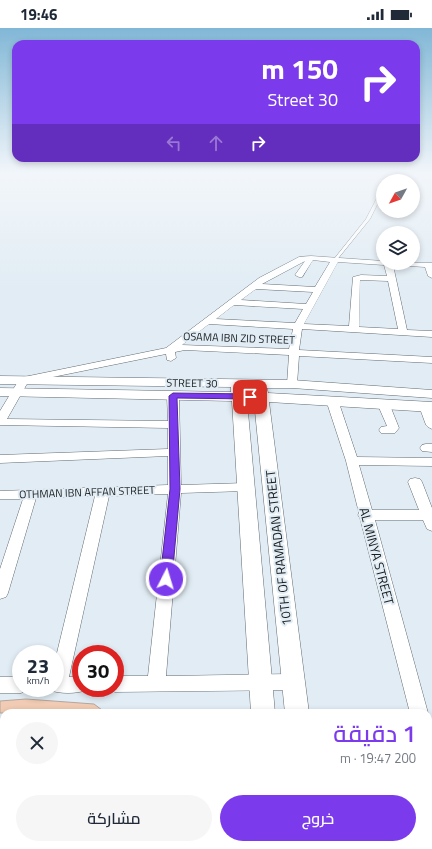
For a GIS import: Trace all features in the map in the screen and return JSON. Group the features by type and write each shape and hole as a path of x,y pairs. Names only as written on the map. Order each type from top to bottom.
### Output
{"street":[{"path":"171,354 208,321 254,286 304,258 376,263"},
{"path":"299,275 311,258"},
{"path":"292,384 294,352 298,326 307,307 335,260"},
{"path":"420,264 430,265 432,276"},
{"path":"389,270 403,332"},
{"path":"354,330 356,279 391,279"},
{"path":"254,286 318,290"},
{"path":"232,302 307,307"},
{"path":"208,321 432,334"},
{"name":"OSAMA IBN ZID STREET","path":"20,386 171,354 185,347 432,360"},
{"name":"STREET 30","path":"0,380 20,386 173,396 239,390"},
{"name":"STREET 30","path":"261,390 292,384 430,402"},
{"path":"20,386 0,421 173,425"},
{"name":"STREET 30","path":"0,392 20,386 261,390 332,400 383,404 430,402"},
{"path":"239,390 263,709"},
{"name":"10TH OF RAMADAN STREET","path":"261,390 292,682 296,709"},
{"path":"156,684 175,489 173,396"},
{"name":"AL MINYA STREET","path":"332,400 352,461 365,515 418,709"},
{"path":"430,402 432,425"},
{"path":"383,404 393,428 391,430 385,430"},
{"path":"0,459 174,452"},
{"path":"352,461 432,462"},
{"path":"365,515 431,519 414,482"},
{"name":"OTHMAN IBN AFFAN STREET","path":"0,495 246,487"},
{"path":"64,656 104,492"},
{"path":"0,593 31,494"},
{"path":"124,684 292,682"},
{"path":"0,686 12,685"}],"lane":[{"path":"335,260 368,219 371,212"}],"building":[{"path":"26,699 94,704 101,709 0,709 0,701"}],"route":[{"path":"166,579 175,489 173,396 250,397"}]}
